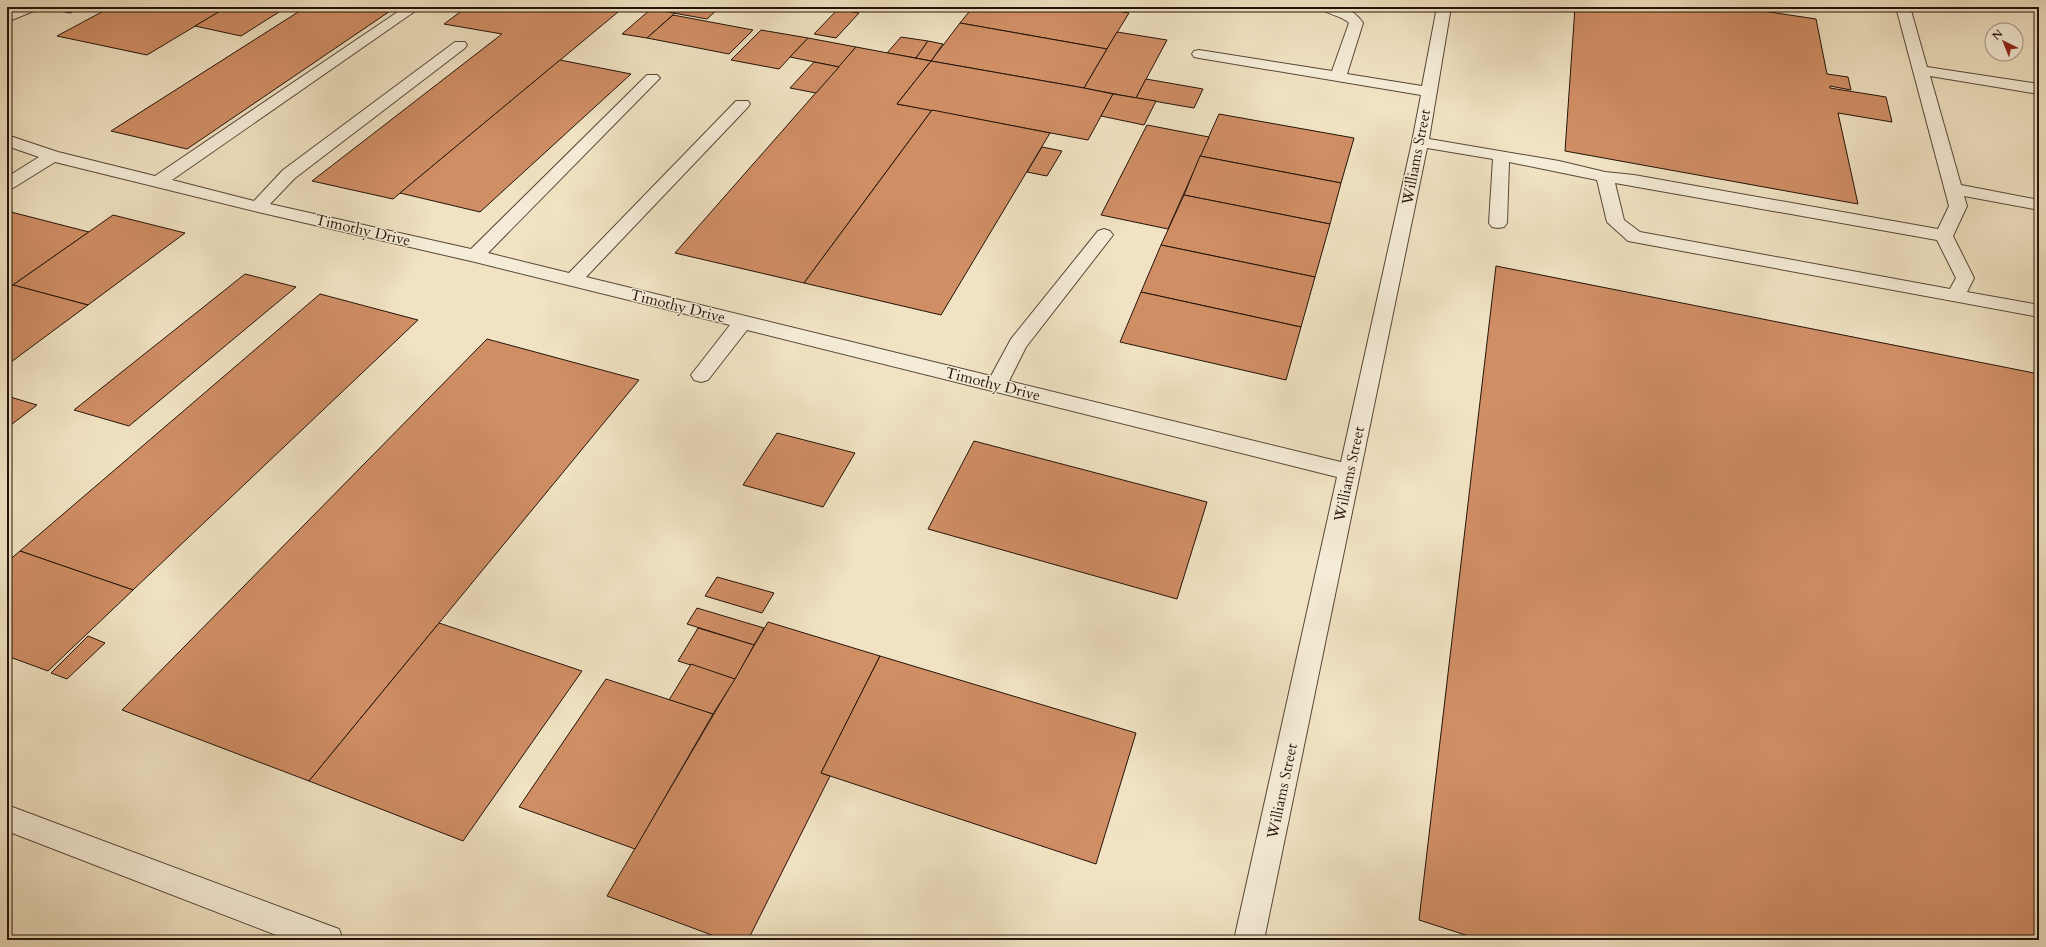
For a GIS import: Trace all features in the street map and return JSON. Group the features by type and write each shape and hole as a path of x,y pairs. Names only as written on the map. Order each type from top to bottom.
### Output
{"street":[{"path":"7,18 30,7"},
{"path":"158,182 414,7"},
{"path":"1326,7 1344,12 1353,18 1356,23 1338,77"},
{"name":"Williams Street","path":"1249,940 1420,142 1444,7"},
{"path":"1903,7 1958,206 1944,236"},
{"path":"258,207 289,174 460,45"},
{"path":"1199,54 1429,92"},
{"path":"1920,70 2039,89"},
{"path":"475,256 652,78"},
{"path":"573,280 742,104"},
{"name":"Timothy Drive","path":"7,140 52,156 258,207 475,256 1350,472"},
{"path":"1420,142 1559,166 1605,177 1634,180 1944,236"},
{"path":"7,184 52,156"},
{"path":"1498,224 1501,156"},
{"path":"1605,177 1616,222 1634,237 2039,311"},
{"path":"1953,189 2039,204"},
{"path":"996,385 1018,344 1104,235"},
{"path":"1944,236 1966,278 1955,296"},
{"path":"701,375 743,322"},
{"path":"7,818 328,940"}],"building":[{"path":"44,7 82,7 70,13"},
{"path":"111,7 227,7 147,55 57,36"},
{"path":"227,7 287,7 241,36 195,26"},
{"path":"306,7 396,7 187,149 111,131"},
{"path":"467,7 624,7 393,199 312,181 502,34 444,24"},
{"path":"640,7 720,7 707,19"},
{"path":"973,7 1094,7 1129,13 1107,49 960,23"},
{"path":"1575,7 1736,7 1816,19 1827,74 1848,77 1851,90 1830,86 1830,88 1886,97 1892,122 1838,113 1858,204 1565,151"},
{"path":"651,9 675,13 647,38 622,34"},
{"path":"838,9 859,13 836,38 814,34"},
{"path":"673,15 753,30 729,54 647,38"},
{"path":"960,23 1107,49 1084,88 931,61"},
{"path":"761,30 808,38 779,69 731,60"},
{"path":"1117,32 1167,40 1136,98 1084,88"},
{"path":"901,37 928,41 916,58 887,53"},
{"path":"808,38 856,47 839,67 790,57"},
{"path":"928,41 943,44 931,61 916,58"},
{"path":"856,47 931,61 897,104 932,110 804,283 675,253"},
{"path":"560,60 631,74 480,212 400,193"},
{"path":"931,61 1113,94 1088,140 897,104"},
{"path":"814,62 839,67 816,93 790,88"},
{"path":"1146,79 1203,89 1194,108 1136,98"},
{"path":"1113,94 1156,101 1144,125 1101,116"},
{"path":"932,110 1050,133 941,315 804,283"},
{"path":"1219,114 1354,138 1341,183 1200,156"},
{"path":"1147,125 1209,137 1168,229 1101,215"},
{"path":"1042,147 1062,151 1047,176 1027,172"},
{"path":"1200,156 1341,183 1330,224 1184,195"},
{"path":"1184,195 1330,224 1315,277 1161,245"},
{"path":"7,211 89,232 7,289"},
{"path":"113,215 185,233 88,305 13,285"},
{"path":"1161,245 1315,277 1301,327 1141,292"},
{"path":"1496,266 2039,374 2039,940 1481,940 1419,920"},
{"path":"245,274 296,287 129,426 74,410"},
{"path":"13,285 88,305 7,365 7,289"},
{"path":"1141,292 1301,327 1286,380 1120,342"},
{"path":"320,294 418,320 133,590 20,551"},
{"path":"487,339 639,380 309,781 122,710"},
{"path":"7,396 37,405 7,428"},
{"path":"777,433 855,453 823,507 743,485"},
{"path":"974,441 1207,502 1177,599 928,529"},
{"path":"20,551 133,590 48,671 7,656 7,562"},
{"path":"717,577 774,593 762,613 705,596"},
{"path":"697,608 764,628 754,645 687,624"},
{"path":"768,622 880,656 821,773 830,776 748,940 725,940 607,896"},
{"path":"439,623 582,671 463,841 309,781"},
{"path":"698,628 754,645 735,679 678,661"},
{"path":"88,636 105,643 67,679 51,673"},
{"path":"880,656 1136,733 1096,864 821,773"},
{"path":"691,664 735,679 713,714 669,700"},
{"path":"606,679 713,714 635,849 519,807"}]}
